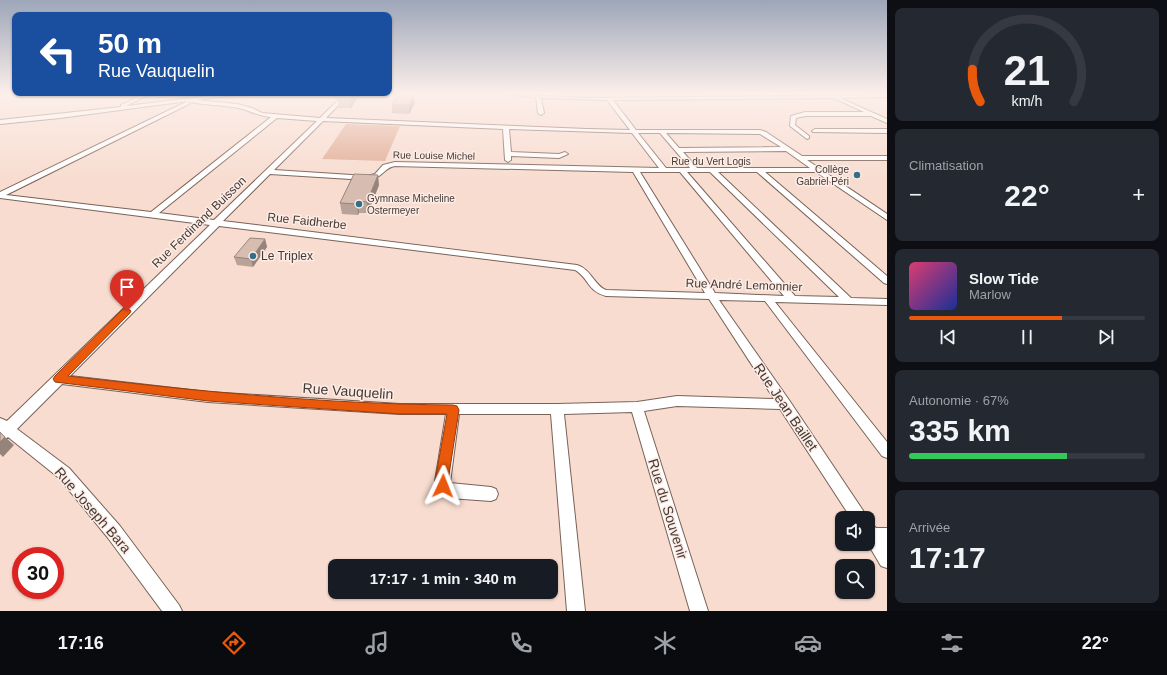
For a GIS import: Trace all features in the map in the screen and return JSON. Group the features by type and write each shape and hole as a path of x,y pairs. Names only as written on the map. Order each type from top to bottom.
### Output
{"street":[{"path":"0,196 146,123"},
{"path":"151,216 268,123"},
{"name":"Rue Ferdinand Buisson","path":"3,430 59,379 318,123"},
{"path":"394,123 506,128 760,132 764,133 887,218"},
{"path":"627,123 664,170"},
{"path":"792,123 792,125 797,130 808,136"},
{"path":"506,128 508,167"},
{"path":"661,131 696,170"},
{"path":"815,131 887,131"},
{"path":"678,150 787,149"},
{"path":"508,154 559,156 565,154"},
{"path":"799,158 887,158"},
{"name":"Rue Louise Michel","path":"268,172 362,178 378,176 382,173 385,166 395,164 605,170"},
{"name":"Rue du Vert Logis","path":"605,170 817,170"},
{"name":"Rue Jean Baillet","path":"635,170 712,296 855,511"},
{"path":"682,170 793,300"},
{"path":"713,171 848,301"},
{"path":"760,171 887,281"},
{"name":"Rue Faidherbe","path":"0,196 577,268 585,273 600,293"},
{"name":"Rue André Lemonnier","path":"600,293 887,302"},
{"path":"768,299 887,452"},
{"name":"Rue Vauquelin","path":"59,379 208,397 400,409 453,410 637,407 677,401 785,404"},
{"name":"Rue du Souvenir","path":"637,407 699,611"},
{"path":"557,409 576,611"},
{"path":"453,410 442,481 443,486 448,491 491,494"},
{"name":"Rue Joseph Bara","path":"3,430 64,473 114,532 173,611"},
{"path":"876,534 887,560"}],"shaded area":[{"path":"346,124 400,126 385,161 322,159"}],"building":[{"path":"354,174 378,175 367,202 358,201 357,204 340,203"},
{"path":"250,238 265,239 251,259 234,257"},
{"path":"0,432 5,437 0,442"}],"place":[{"name":"Collège Gabriel Péri","path":"857,175"},
{"name":"Gymnase Micheline Ostermeyer","path":"359,204"},
{"name":"Le Triplex","path":"253,256"}],"route":[{"path":"127,311 59,379 208,397 400,409 453,410 442,481 443,486"}]}
